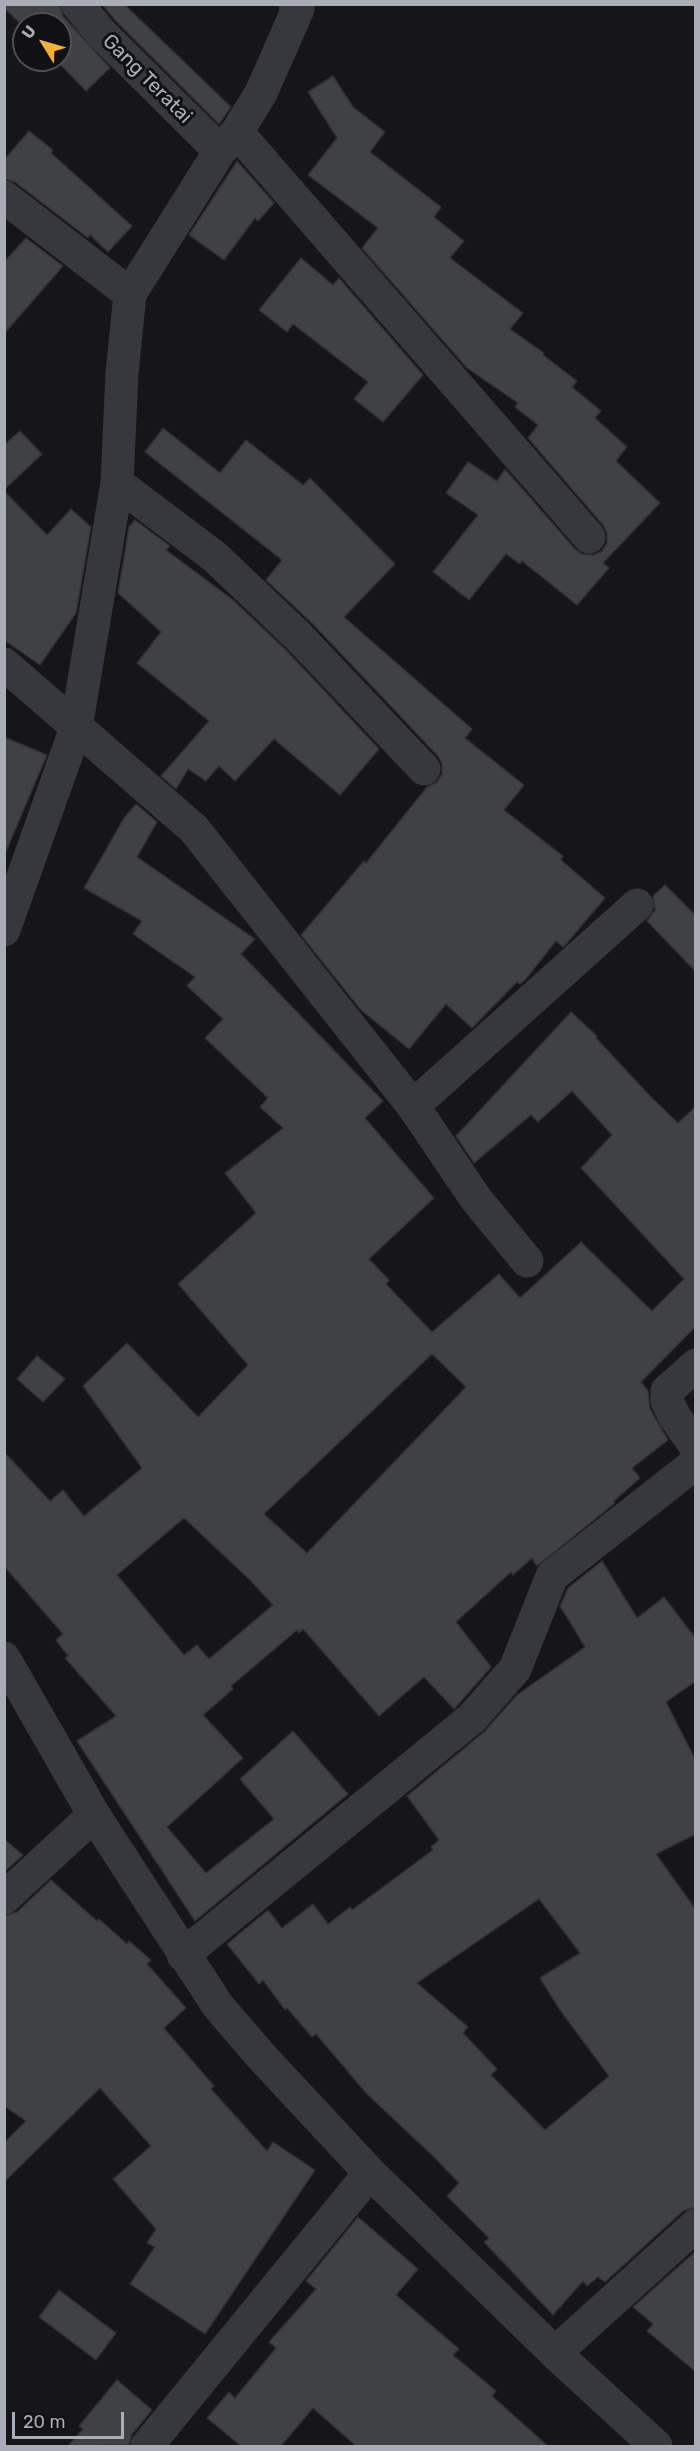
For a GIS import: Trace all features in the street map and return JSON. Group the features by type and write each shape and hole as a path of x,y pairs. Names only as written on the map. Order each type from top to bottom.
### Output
{"street":[{"name":"Gang Teratai","path":"78,4 101,33 228,142 589,537"},
{"path":"4,930 76,728 117,483 122,373 130,294 261,93 298,9 295,4"},
{"path":"4,197 130,294"},
{"path":"117,483 215,557 299,637 424,769"},
{"path":"4,664 194,829 413,1106 476,1199 527,1261"},
{"path":"413,1106 637,905"},
{"path":"696,1365 668,1391 667,1401 696,1447"},
{"path":"183,1955 472,1718 515,1669 552,1576 696,1463"},
{"path":"4,1658 94,1815 218,2006 261,2056 370,2173 555,2354 656,2446"},
{"path":"4,1898 94,1815"},
{"path":"147,2446 370,2173"},
{"path":"555,2354 696,2225"}],"building":[{"path":"4,4 59,4 62,12 12,12 12,16 4,8"},
{"path":"102,4 124,4 231,107 219,124 115,20"},
{"path":"72,26 110,68 86,91 68,72 72,72"},
{"path":"333,76 353,107 385,132 370,152 441,207 434,217 464,241 450,258 523,313 510,329 544,353 543,355 577,381 572,387 601,411 595,418 627,447 616,461 660,503 603,563 609,568 577,605 522,561 520,564 506,554 469,600 433,572 478,515 446,493 468,462 497,481 505,469 575,549 582,554 593,555 602,551 607,543 607,533 603,525 528,438 538,425 515,407 518,403 467,368 362,248 378,228 308,175 337,138 308,92"},
{"path":"29,131 53,150 51,153 132,226 108,252 90,235 88,238 15,182 4,179 4,160"},
{"path":"237,161 274,203 258,221 255,218 224,260 189,235"},
{"path":"26,238 63,266 4,334 4,262"},
{"path":"301,258 333,285 339,278 423,375 383,422 354,399 368,382 293,324 287,332 259,310"},
{"path":"163,428 220,473 246,440 303,485 310,478 395,564 344,617 472,729 465,738 524,785 504,810 563,856 561,860 605,898 563,947 556,941 525,980 520,984 517,982 472,1028 446,1004 409,1049 361,1010 301,935 364,861 366,863 427,787 437,782 442,774 442,764 438,756 313,624 266,580 282,560 145,452"},
{"path":"20,431 42,454 4,490 4,445"},
{"path":"4,491 47,535 71,509 91,527 76,613 40,665 4,640"},
{"path":"135,520 170,546 166,550 233,600 286,650 379,749 340,795 274,739 235,781 219,766 206,781 188,769 176,789 161,776 209,721 137,663 161,632 118,593 129,527"},
{"path":"4,737 47,755 4,856"},
{"path":"136,804 157,822 137,857 255,939 241,954 383,1101 365,1118 434,1198 369,1259 389,1280 386,1284 432,1332 499,1274 520,1298 581,1242 652,1311 684,1279 581,1168 612,1135 572,1091 538,1122 531,1115 474,1163 456,1136 571,1012 597,1036 596,1038 678,1123 696,1106 696,1326 641,1382 648,1391 650,1409 668,1440 632,1468 640,1478 614,1501 615,1503 537,1566 532,1558 513,1575 511,1572 456,1622 491,1667 454,1709 424,1677 379,1716 303,1629 299,1633 297,1630 231,1686 233,1689 203,1715 243,1758 167,1827 206,1873 274,1819 240,1779 293,1731 348,1794 195,1921 77,1741 116,1716 65,1658 68,1656 56,1640 63,1634 4,1566 4,1452 50,1501 63,1490 84,1516 142,1468 83,1386 127,1343 198,1417 248,1365 178,1284 256,1213 225,1173 283,1128 260,1107 268,1098 205,1038 223,1019 187,986 195,977 133,934 142,921 84,888 124,818","holes":["432,1354 466,1387 307,1553 264,1514","184,1518 273,1605 209,1659 197,1645 184,1655 117,1575"]},
{"path":"665,885 696,916 696,972 647,921 655,910 653,896"},
{"path":"37,1356 65,1379 43,1402 17,1379"},
{"path":"602,1561 637,1618 664,1597 696,1639 696,1681 666,1702 696,1761 696,1834 656,1854 696,1910 696,2207 683,2211 605,2282 598,2277 587,2286 583,2281 553,2315 484,2242 489,2238 447,2196 459,2183 367,2094 316,2034 312,2037 287,2008 285,2010 263,1980 259,1984 227,1944 268,1910 282,1928 313,1904 328,1924 350,1907 352,1910 433,1850 431,1847 439,1840 407,1796 484,1732 517,1695 585,1647 560,1606 568,1588","holes":["539,1899 580,1953 540,1978 560,2010 609,2076 545,2130 491,2075 497,2069 463,2033 468,2027 417,1983"]},
{"path":"4,1839 23,1855 4,1872"},
{"path":"51,1880 97,1921 99,1919 127,1944 129,1941 151,1960 147,1964 186,2008 164,2028 214,2086 211,2089 267,2151 273,2142 315,2170 205,2334 130,2284 155,2247 147,2243 156,2229 113,2179 151,2146 100,2088 4,2182 4,2143 26,2121 4,2106 4,1916 17,1912"},
{"path":"358,2217 418,2269 396,2295 459,2349 453,2355 496,2391 492,2396 548,2446 356,2446 313,2408 281,2446 241,2446 207,2418 229,2392 235,2398 276,2348 269,2342 316,2289 306,2281"},
{"path":"696,2251 696,2372 647,2331 653,2324 633,2307"},
{"path":"59,2290 116,2333 96,2360 39,2317"},
{"path":"117,2380 152,2410 132,2434 129,2445 68,2446 83,2429 79,2426"}]}
